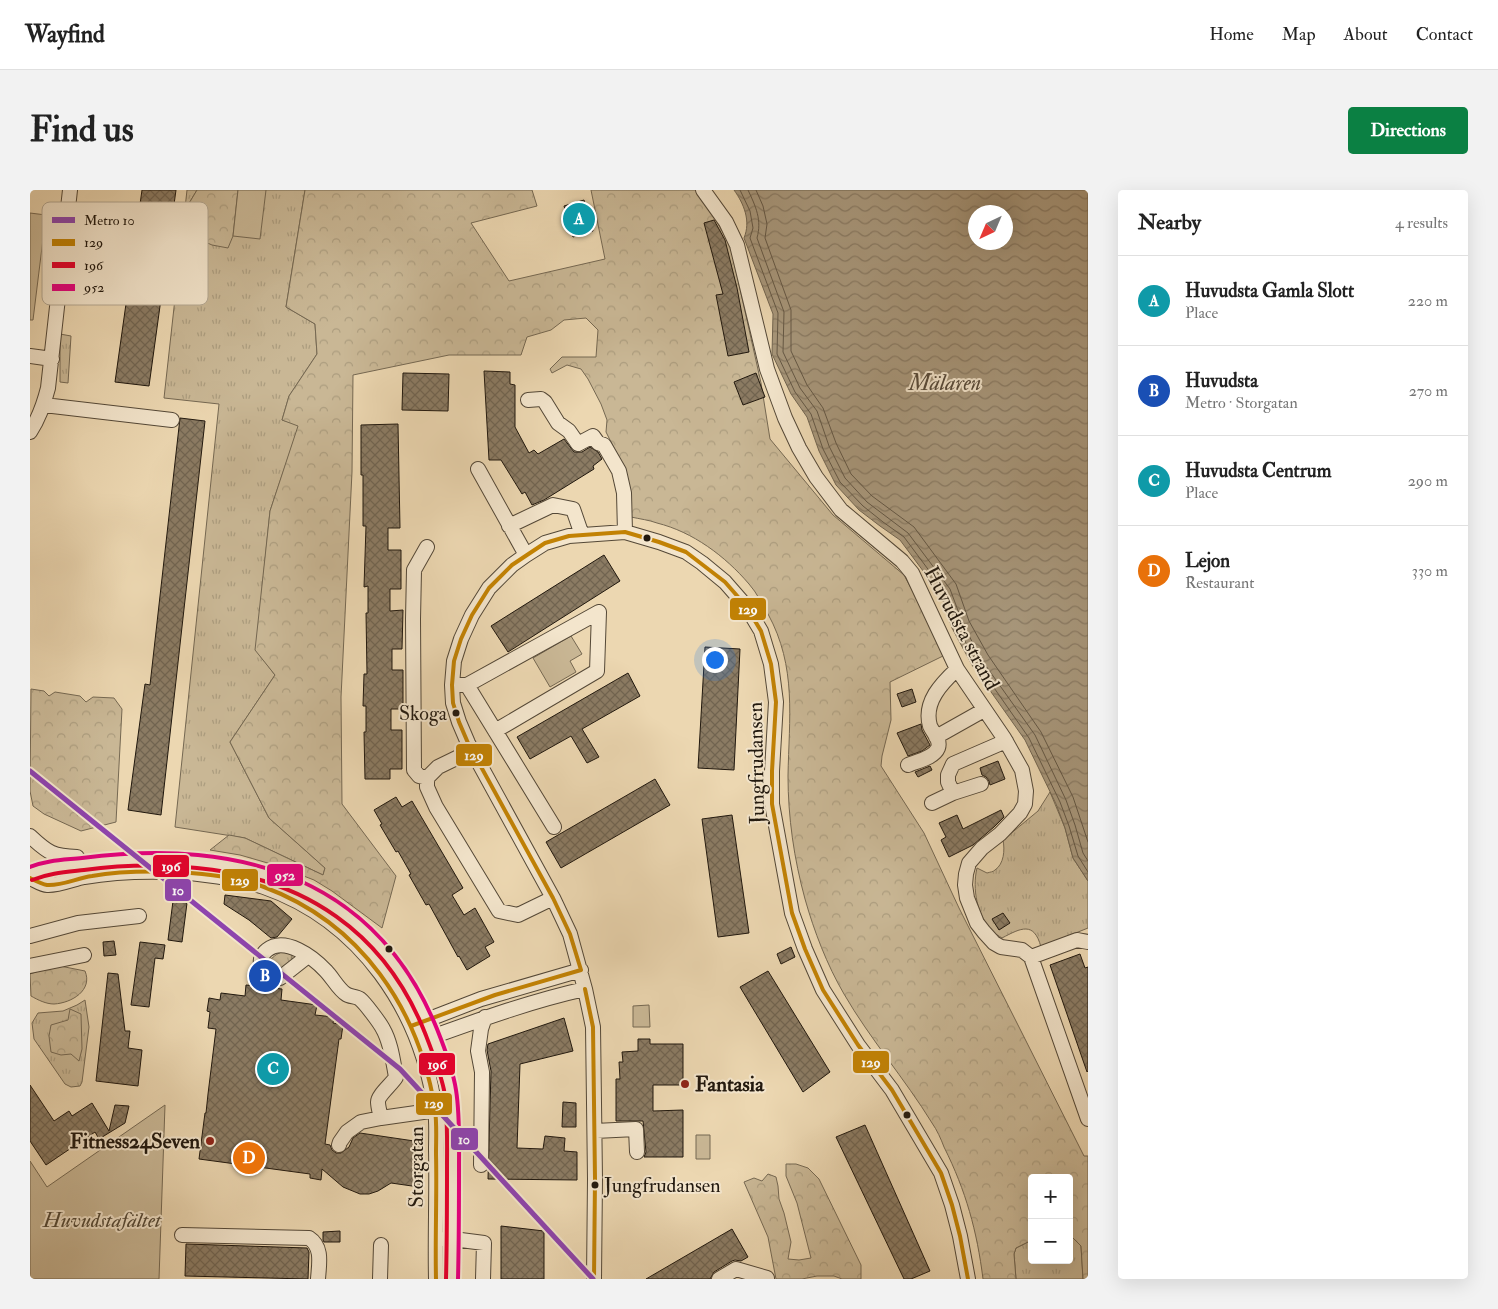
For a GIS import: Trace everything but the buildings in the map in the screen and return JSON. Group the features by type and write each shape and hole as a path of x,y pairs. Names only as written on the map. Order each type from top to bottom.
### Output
{"street":[{"name":"Huvudsta strand","path":"704,190 726,222 737,245 767,370 784,418 800,448 816,477 841,510 902,561 912,573 957,669 1006,741 1022,770 1026,791 1020,813 969,862 965,885 967,898 977,923 984,932 994,943 1001,947 1026,954"},
{"path":"30,432 44,405 48,388 58,305"},
{"path":"30,356 52,359"},
{"path":"528,400 541,399 545,402 558,423 569,431 578,444 593,436 598,443 604,445 619,471 624,493 625,532"},
{"path":"44,405 172,420"},
{"path":"478,469 526,555"},
{"path":"509,526 553,504 573,509 582,534"},
{"name":"Jungfrudansen","path":"594,1279 595,1131 593,1027 585,989 570,934 553,898 459,722 452,685 454,661 461,639 472,616 489,588 512,565 546,544 569,536 625,532 686,552 702,563 725,582 746,606 761,632 771,664 776,702 772,804 792,913 823,990 858,1045 892,1090 941,1173 958,1228 968,1279"},
{"path":"426,547 414,570 412,619 414,770 419,776 427,778"},
{"path":"452,685 467,685 599,612 597,671 495,731"},
{"path":"908,765 933,754 937,749 939,742 930,726 929,714 932,701 942,683 957,669"},
{"path":"467,685 554,827"},
{"path":"936,737 984,710"},
{"path":"953,792 948,782 948,775 953,764 1006,741"},
{"path":"473,750 438,767 427,778 427,787 436,807 499,911 518,914 553,898"},
{"path":"932,803 953,792 981,784"},
{"name":"Storgatan","path":"30,836 49,853 59,856 169,859 217,863 265,874 315,895 348,917 385,952 418,999 442,1057 450,1091 452,1108 452,1279"},
{"name":"Storgatan","path":"30,874 42,868 120,859"},
{"name":"Storgatan","path":"30,878 47,886 85,877 129,872 171,872 213,876 263,887 289,897 313,910 336,926 356,944 391,988 403,1008 419,1041 426,1061 436,1110 436,1279"},
{"path":"30,936 78,923 139,916"},
{"path":"1088,942 1077,940 1026,954 1088,1119"},
{"path":"30,966 84,955"},
{"path":"308,956 326,971 346,994 360,998 384,1029 396,1077 379,1097 381,1118"},
{"path":"412,1026 481,1000 580,970"},
{"path":"419,1041 485,1017 561,994 585,989"},
{"path":"481,1165 482,1072 478,1051 485,1017"},
{"path":"339,1146 342,1138 361,1122 452,1108"},
{"path":"595,1131 636,1129 637,1152"},
{"path":"182,1235 309,1238 315,1242 319,1250 318,1279"},
{"path":"435,1239 484,1243 483,1279"},
{"path":"380,1279 381,1245"},
{"path":"719,1279 736,1269 767,1278"}],"green space":[{"path":"187,190 197,190 190,202 186,202"},
{"path":"197,190 238,190 233,236 228,248 208,243 208,202 190,202"},
{"path":"238,190 305,190 286,307 315,324 317,354 289,396 282,420 299,425 270,511 256,650 275,675 230,742 269,818 325,868 323,875 245,838 175,827 219,404 164,398 174,305 208,305 208,209 233,236"},
{"path":"238,190 266,190 260,239 233,236"},
{"path":"305,190 532,190 537,206 471,223 509,281 605,259 591,190 698,190 730,244 761,383 770,439 833,515 904,575 927,618 943,656 890,682 891,720 881,766 924,833 959,908 1084,1156 1088,1156 1088,1279 1083,1279 1081,1246 1073,1238 1073,1174 1028,1174 1028,1242 1016,1248 1014,1254 1016,1279 983,1279 970,1211 959,1179 939,1135 922,1107 844,994 827,960 809,911 801,884 790,822 788,791 789,693 784,654 777,634 752,587 730,564 708,546 670,527 631,517 623,466 606,432 607,420 588,379 581,369 567,365 552,373 550,369 562,357 596,357 598,330 586,318 564,320 551,330 527,337 521,355 449,355 353,375 352,472 341,697 342,804 396,876 382,928 314,880 278,866 240,855 210,850 229,835 245,838 323,875 325,868 269,818 230,742 275,675 255,650 270,511 298,426 282,420 289,396 317,354 315,324 286,307"},
{"path":"30,213 42,214 42,247 33,320 30,320"},
{"path":"60,334 71,336 68,383 60,382"},
{"path":"571,636 582,654 570,661 576,672 550,687 533,658"},
{"path":"31,689 44,691 49,696 55,692 80,696 86,702 93,697 114,698 122,709 116,822 81,831 44,814 33,806 30,791"},
{"path":"1050,792 1065,828 1073,858 1088,881 1088,928 1041,947 1035,933 1031,930 1021,930 1002,938 992,931 979,910 975,884 977,868 987,873 998,867 1003,856 1003,840 1038,811"},
{"path":"284,951 292,955 292,960 276,972 272,969 270,962 273,957"},
{"path":"60,966 85,971 87,978 83,990 68,1001 54,1004 45,1003 31,996 30,974"},
{"path":"85,1000 89,1027 82,1082 80,1086 71,1087 65,1084 34,1039 32,1023 38,1013 63,1011"},
{"path":"649,1005 650,1027 633,1027 633,1006"},
{"path":"70,1009 81,1014 82,1049 79,1061 71,1054 61,1055 51,1052 49,1036 51,1025 68,1020"},
{"name":"Huvudstafältet","path":"165,1105 159,1279 30,1279 30,1161 47,1187"},
{"path":"696,1135 710,1135 710,1159 696,1159"},
{"path":"786,1164 796,1164 808,1168 819,1179 861,1265 861,1279 817,1276 802,1279 776,1279 768,1237 744,1182 754,1178 762,1181 768,1174 776,1177 779,1199 791,1242 788,1259 811,1258 797,1203 786,1176"},
{"path":"1073,1238 1081,1245 1083,1279 1016,1279 1014,1254 1016,1248 1028,1242 1028,1264 1073,1264"}],"water":[{"name":"Mälaren","path":"734,190 1088,190 1088,881 1073,858 1056,804 1025,740 972,665 952,628 941,595 900,540 859,510 836,485 819,451 807,417 791,394 772,354 773,314 744,238 747,219"}],"metro line":[{"name":"10","path":"30,771 400,1069 593,1279"}],"transit line":[{"name":"129","path":"581,970 570,934 553,898 468,743 459,722 453,703 454,661 472,615 489,588 512,565 545,543 569,536 625,532 686,552 725,582 746,606 761,631 771,664 776,702 772,804 792,913 823,990 858,1045 892,1090 941,1173 960,1236 968,1279"},
{"name":"952","path":"30,867 56,861 140,853 198,855 239,861 277,872 312,887 344,906 373,930 398,959 419,992 437,1029 453,1075 459,1128 458,1279"},
{"name":"196","path":"32,880 64,872 140,866 197,868 236,874 272,884 306,898 336,916 363,939 388,966 408,997 436,1061 444,1090 447,1128 446,1279"},
{"name":"129","path":"30,878 47,885 103,874 135,872 178,872 233,878 264,887 299,903 329,923 357,947 380,974 399,1004 415,1037 427,1072 436,1120 436,1279"},
{"name":"129","path":"411,1026 495,995 581,970"},
{"name":"129","path":"585,989 593,1027 594,1279"}],"place":[{"name":"Huvudsta Gamla Slott","path":"579,219"},
{"name":"Skoga","path":"456,713"},
{"name":"Huvudsta","path":"265,976"},
{"name":"Huvudsta Centrum","path":"273,1069"},
{"name":"Fantasia","path":"685,1084"},
{"name":"Fitness24Seven","path":"210,1141"},
{"name":"Lejon","path":"249,1158"},
{"name":"Jungfrudansen","path":"595,1185"}]}
